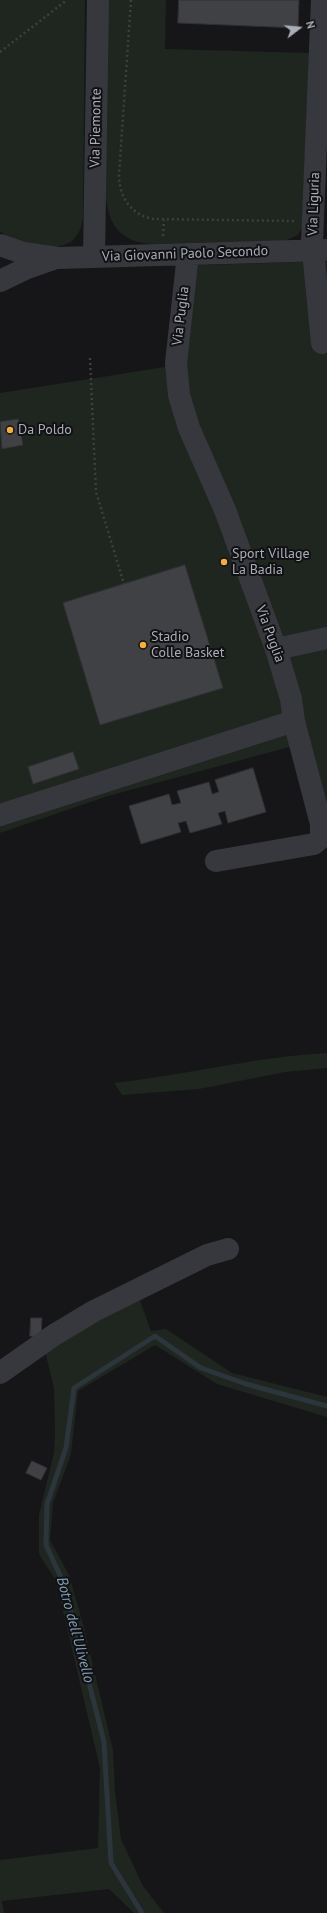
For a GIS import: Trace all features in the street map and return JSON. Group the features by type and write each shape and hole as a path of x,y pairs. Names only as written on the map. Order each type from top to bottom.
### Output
{"street":[{"name":"Via Piemonte","path":"94,257 98,0"},
{"name":"Via Liguria","path":"322,0 312,222 320,250 322,342"},
{"name":"Via Giovanni Paolo Secondo","path":"0,245 23,253 58,258 320,250"},
{"name":"Via Puglia","path":"188,254 176,363 179,395 189,428 224,510 276,649 291,699 294,721 321,824 321,838 314,844 216,860"},
{"name":"Via Giovanni Paolo Secondo","path":"0,281 28,268 58,258"},
{"path":"276,649 327,638"},
{"path":"0,815 294,721"},
{"path":"0,1373 54,1335 94,1311 207,1255 228,1249"}],"path":[{"path":"0,52 67,0"},
{"path":"131,0 119,176 120,191 127,203 141,215 153,219 312,222"},
{"path":"90,358 96,492 124,584"}],"shaded area":[{"path":"0,0 85,0 83,217 79,232 73,240 66,244 47,247 36,246 15,240 0,231"},
{"path":"108,0 166,0 165,49 309,53 302,227 298,235 284,241 150,244 138,242 128,238 114,226 110,217 105,186"},
{"name":"Sport Village La Badia","path":"327,261 327,807 308,742 108,796 0,833 0,393 165,367 177,266"},
{"path":"327,1053 327,1068 285,1072 199,1089 122,1095 114,1083 168,1076 273,1058"},
{"path":"139,1298 151,1331 166,1329 232,1373 327,1397 327,1417 217,1384 155,1345 78,1391 71,1454 53,1503 50,1540 69,1575 83,1624 113,1750 115,1791 121,1839 143,1886 164,1913 134,1913 109,1889 2,1901 4,1913 0,1913 0,1860 98,1848 100,1768 56,1581 39,1554 39,1515 54,1453 55,1435 54,1388 44,1347"}],"building":[{"path":"179,0 299,0 298,28 178,23"},
{"name":"Da Poldo","path":"18,419 23,445 2,449 0,422"},
{"name":"Stadio Colle Basket","path":"185,565 223,688 100,725 63,603"},
{"path":"73,752 79,769 33,784 28,767"},
{"path":"253,768 266,812 228,823 225,811 218,813 222,824 190,833 186,821 178,823 181,832 141,844 129,806 169,794 172,805 181,803 177,791 209,782 212,794 219,792 215,780"},
{"path":"31,1318 42,1318 41,1337 30,1336"},
{"path":"32,1461 47,1468 41,1480 26,1473"}],"waterway":[{"name":"Botro dell'Ulivello","path":"142,1913 111,1863 104,1742 64,1584 46,1545 47,1504 66,1448 74,1388 155,1336 201,1368 246,1384 327,1406"}],"place":[{"name":"Da Poldo","path":"10,430"},
{"name":"Sport Village La Badia","path":"224,562"},
{"name":"Stadio Colle Basket","path":"143,645"}]}
